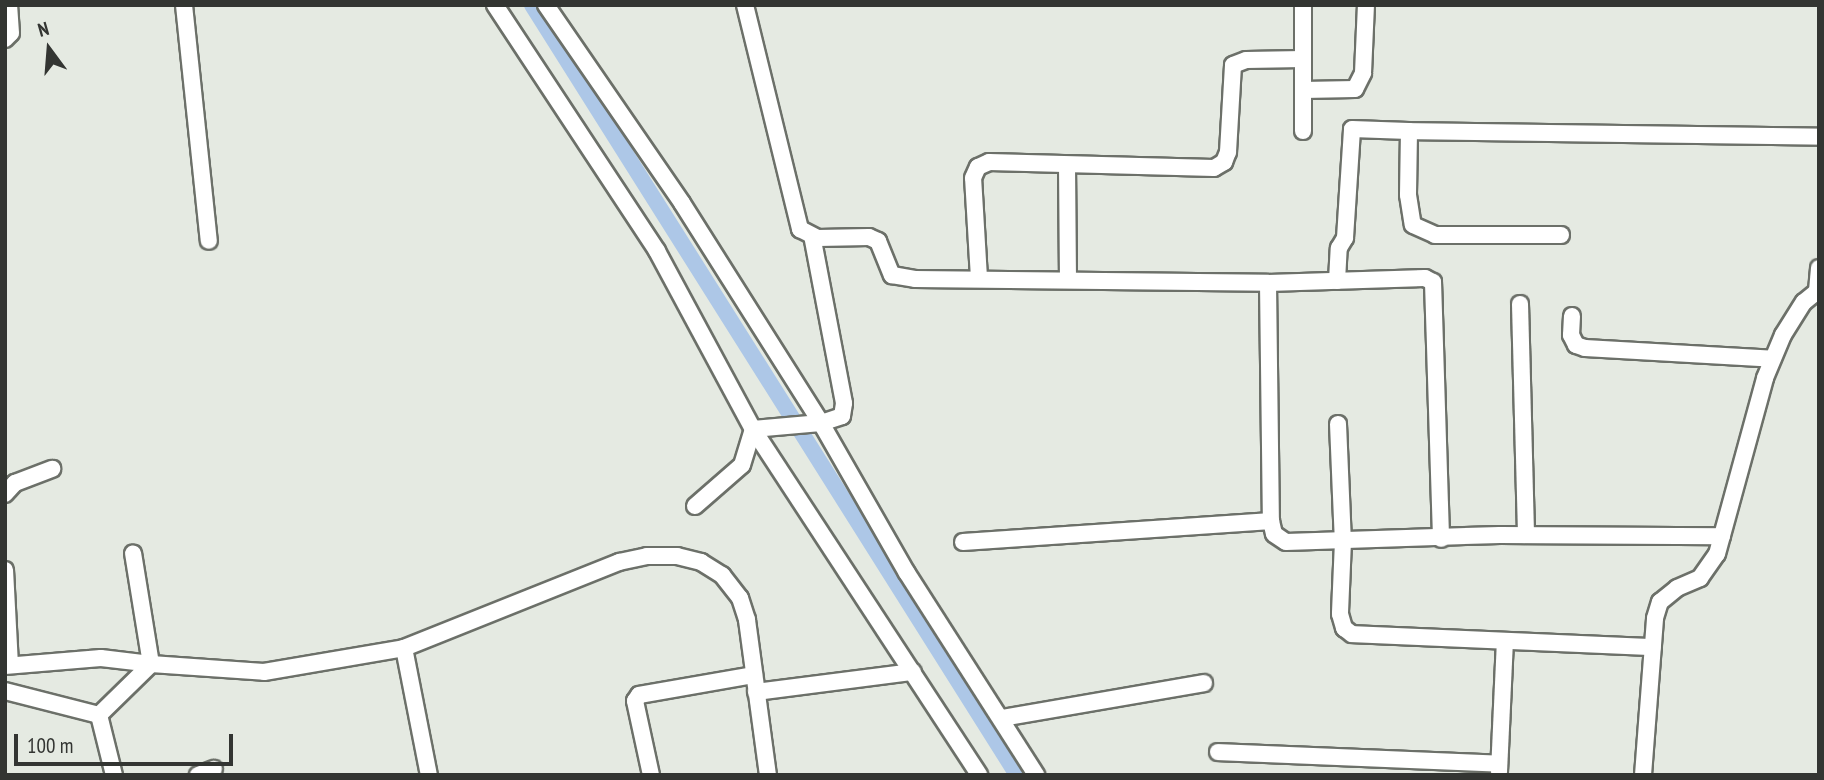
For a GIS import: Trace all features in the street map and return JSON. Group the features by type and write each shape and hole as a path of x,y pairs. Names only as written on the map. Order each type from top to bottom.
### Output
{"street":[{"path":"5,39 11,33 9,5"},
{"path":"184,5 209,241"},
{"path":"495,5 657,251 759,428 979,775"},
{"path":"546,5 682,203 813,424 1036,775"},
{"path":"745,5 800,229 812,236 869,237 877,241 892,275 915,279 1068,279 1268,284 1425,278 1433,282 1441,539"},
{"path":"1303,5 1303,131"},
{"path":"1303,90 1355,89 1363,73 1366,5"},
{"path":"979,278 972,178 978,167 989,162 1214,168 1224,162 1228,152 1233,65 1245,60 1303,59"},
{"path":"1337,281 1339,248 1345,238 1352,129 1819,137"},
{"path":"1409,131 1408,195 1413,225 1435,235 1561,235"},
{"path":"1066,165 1068,279"},
{"path":"759,428 813,424 842,416 844,403 812,236"},
{"path":"1643,775 1653,647 1660,602 1705,572 1717,554 1773,359 1783,335 1804,303 1818,290 1819,268"},
{"path":"1268,284 1271,521 1274,534 1286,542 1526,535 1722,536"},
{"path":"1520,304 1526,535"},
{"path":"1572,316 1571,335 1576,345 1585,348 1773,359"},
{"path":"1338,424 1343,541 1340,614 1344,628 1352,634 1653,647"},
{"path":"695,506 742,465 759,428"},
{"path":"5,494 15,482 52,469"},
{"path":"963,542 1271,521"},
{"path":"133,553 151,664"},
{"path":"5,570 8,666 101,658 264,672 404,648 619,562 647,556 677,556 701,562 722,575 740,598 747,620 768,775"},
{"path":"1218,752 1499,769 1505,642"},
{"path":"404,648 429,775"},
{"path":"99,715 151,664"},
{"path":"756,692 913,672"},
{"path":"652,775 635,701 639,695 754,675"},
{"path":"1002,718 1204,683"},
{"path":"5,691 99,715"},
{"path":"99,715 114,775"}],"waterway":[{"path":"532,5 1017,775"}]}
